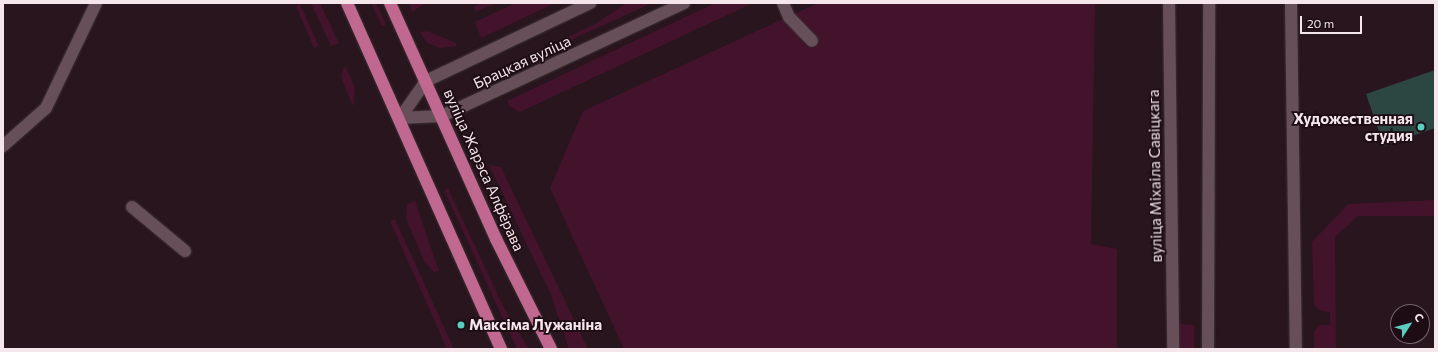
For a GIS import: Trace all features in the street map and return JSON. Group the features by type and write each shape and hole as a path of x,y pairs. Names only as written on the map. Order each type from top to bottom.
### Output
{"main road":[{"path":"347,3 400,118 432,198 501,349"},
{"name":"вуліца Жарэса Алфёрава","path":"390,3 496,239 551,349"}],"street":[{"path":"3,146 46,108 96,3"},
{"name":"Брацкая вуліца","path":"400,118 426,81 590,3"},
{"name":"Брацкая вуліца","path":"400,118 442,116 684,3"},
{"path":"783,3 789,17 812,41"},
{"name":"вуліца Міхаіла Савіцкага","path":"1169,3 1173,349"},
{"path":"1208,349 1209,3"},
{"path":"1291,3 1296,349"},
{"path":"132,207 185,251"}],"shaded area":[{"path":"311,3 320,3 339,43 331,46"},
{"path":"371,3 376,3 386,24 382,26"},
{"path":"409,3 426,3 412,12"},
{"path":"481,3 496,3 476,12 473,7"},
{"path":"515,3 555,3 481,38 475,22"},
{"path":"626,3 652,3 507,69 506,67 597,23"},
{"path":"715,3 753,3 520,112 509,106 507,101"},
{"path":"818,3 1095,3 1091,244 1117,249 1117,349 624,349 550,188 583,111"},
{"path":"300,4 319,46 314,48 296,6"},
{"path":"428,31 456,43 457,46 440,48 427,43 420,32"},
{"path":"346,67 355,88 353,107 341,77 343,68"},
{"path":"489,165 501,167 588,349 569,349 551,295"},
{"path":"448,188 503,306 529,349 517,349 444,190"},
{"path":"1435,200 1435,216 1358,216 1335,237 1336,349 1314,349 1314,331 1320,325 1330,325 1330,312 1320,311 1314,305 1312,242 1348,204"},
{"path":"415,201 439,271 434,272 424,261 406,219 407,204"},
{"path":"395,219 454,349 447,349 390,221"},
{"path":"1180,324 1194,325 1194,349 1180,349"}],"building":[{"path":"1435,70 1435,128 1384,146 1366,94"}],"place":[{"name":"Художественная студия","path":"1421,127"},
{"name":"Максіма Лужаніна","path":"461,325"}]}
